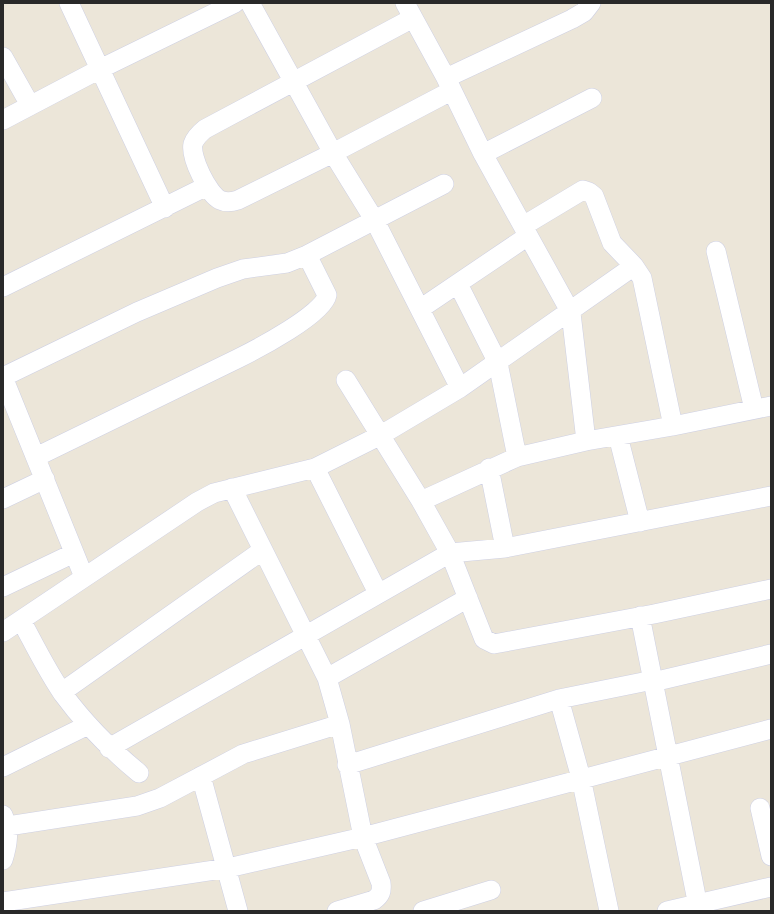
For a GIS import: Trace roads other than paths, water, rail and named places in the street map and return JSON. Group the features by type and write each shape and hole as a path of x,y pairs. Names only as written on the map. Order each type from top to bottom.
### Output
{"street":[{"path":"69,3 165,208"},
{"path":"3,120 100,69 235,3"},
{"path":"250,3 333,153 374,221 460,388"},
{"path":"586,441 570,312 483,154 448,84 409,11 293,81 205,129 194,142 192,150 207,186 221,201 229,202 238,200 333,153 448,84 572,19 584,12 591,3"},
{"path":"3,57 30,105"},
{"path":"483,154 592,98"},
{"path":"84,577 36,457 9,409 3,377 137,312 217,278 243,269 287,263 307,255 444,184"},
{"path":"3,287 207,186"},
{"path":"420,309 458,284 576,194 583,190 589,192 597,203 612,243 634,266 645,289 674,426"},
{"path":"421,501 517,456 586,441 674,426 763,408 716,251"},
{"path":"36,457 246,355 267,344 302,320 325,300 327,295 307,255"},
{"path":"3,632 197,502 232,488 315,468 381,435 460,388 634,266"},
{"path":"458,284 498,362 517,456"},
{"path":"346,380 421,501 450,553 484,639 494,644 771,589"},
{"path":"618,436 640,522"},
{"path":"315,468 378,593"},
{"path":"489,468 505,548"},
{"path":"3,499 45,479"},
{"path":"232,488 326,678 340,724 347,765 364,837 381,883 382,891 379,896 379,905 337,911"},
{"path":"109,748 450,553 505,548 771,496"},
{"path":"62,692 263,550"},
{"path":"3,587 74,552"},
{"path":"326,678 468,598"},
{"path":"640,616 698,908"},
{"path":"20,620 62,692 88,725 109,748 139,773"},
{"path":"347,765 559,699 653,681 771,654"},
{"path":"559,699 581,778 609,911"},
{"path":"3,860 8,838 5,821 137,806 160,798 243,754 340,724"},
{"path":"3,767 88,725"},
{"path":"3,902 228,868 364,837 581,778 668,757 771,728"},
{"path":"201,776 228,868 238,911"},
{"path":"760,808 771,856"},
{"path":"667,911 698,908 771,887"},
{"path":"423,911 491,890"}]}
